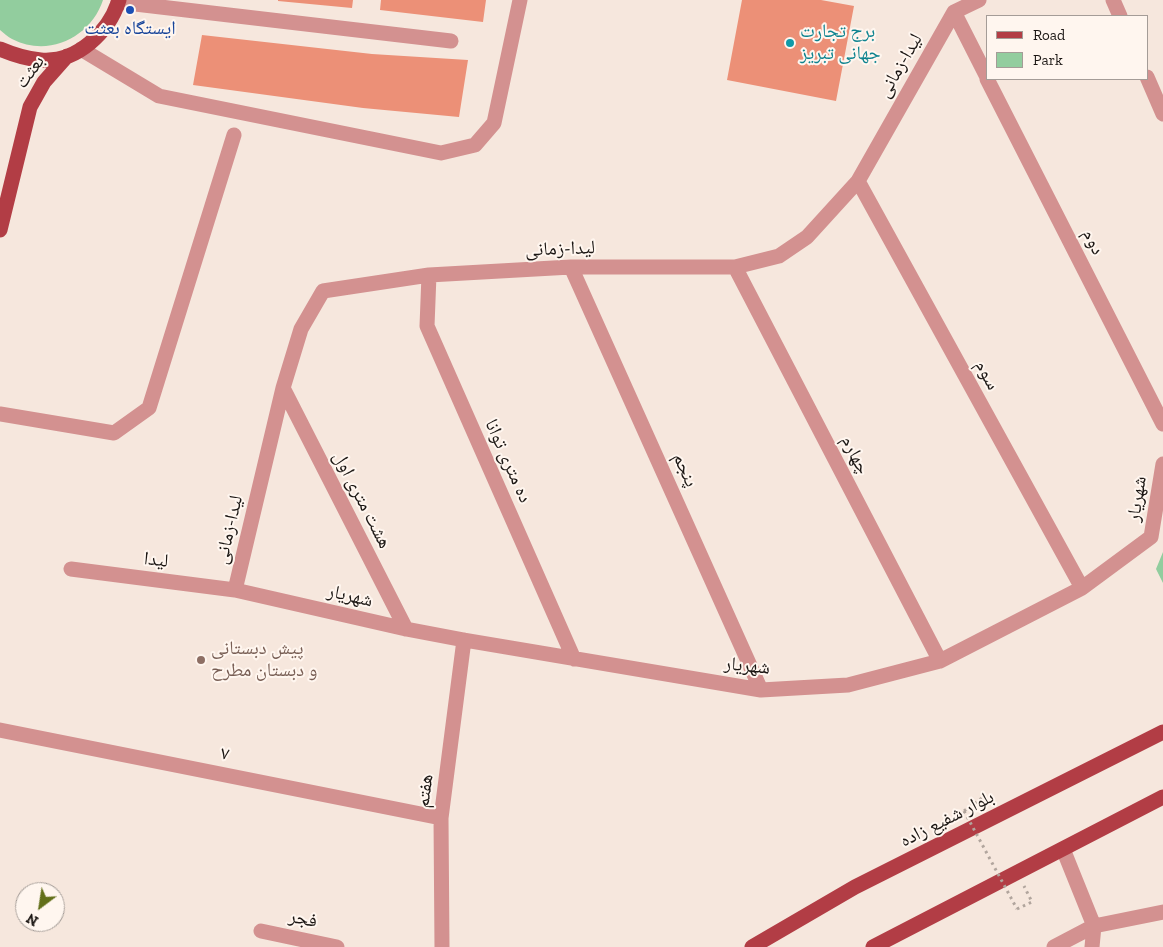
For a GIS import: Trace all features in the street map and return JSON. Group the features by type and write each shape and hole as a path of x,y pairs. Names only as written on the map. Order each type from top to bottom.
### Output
{"main road":[{"path":"0,49 20,58 43,61 67,56 90,44 107,25 118,1"},
{"name":"بعثت","path":"0,230 30,107 44,82 67,56"},
{"name":"بلوار شفیع زاده","path":"752,947 855,887 1163,732"},
{"path":"873,947 1163,797"}],"street":[{"path":"81,48 159,96 441,153 475,145 494,123 520,0"},
{"path":"954,12 979,0"},
{"path":"1113,0 1120,15"},
{"path":"118,1 451,42"},
{"name":"دوم","path":"954,12 986,76"},
{"name":"لیدا-زمانی","path":"235,590 282,388 301,329 323,291 429,275 571,267 735,267 779,256 807,237 858,181 954,12"},
{"path":"1148,79 1163,114"},
{"name":"دوم","path":"988,80 1163,424"},
{"path":"0,414 114,433 149,408 234,135"},
{"name":"سوم","path":"858,181 1082,588"},
{"name":"پنجم","path":"571,267 761,690"},
{"name":"چهارم","path":"735,267 940,661"},
{"name":"ده متری توانا","path":"429,275 427,326 574,659"},
{"name":"هشت متری اول","path":"282,388 406,629"},
{"name":"شهریار","path":"235,590 406,629 761,690 848,685 940,661 1082,588 1151,537 1163,464"},
{"name":"لیدا","path":"71,569 235,590"},
{"name":"هفتم","path":"442,947 441,818 464,640"},
{"name":"۷","path":"0,730 441,818"},
{"path":"1063,849 1094,926 1092,947"},
{"path":"1054,947 1094,926 1163,912"},
{"name":"فجر","path":"261,931 337,947"}],"path":[{"path":"982,798 964,811 1017,909 1032,902"}],"green space":[{"path":"0,0 103,0 97,13 79,34 54,45 40,46 12,39 0,30"},
{"path":"1163,552 1163,583 1156,569"}],"building":[{"path":"278,0 353,0 352,8"},
{"path":"381,0 486,0 483,22 380,10"},
{"name":"برج تجارت جهانی تبریز","path":"742,0 821,0 854,6 836,101 727,80"},
{"path":"202,35 372,54 468,60 459,117 363,108 193,85"}],"place":[{"name":"ایستگاه بعثت","path":"130,10"},
{"name":"برج تجارت جهانی تبریز","path":"790,43"},
{"name":"پیش دبستانی و دبستان مطرح","path":"201,660"}]}
